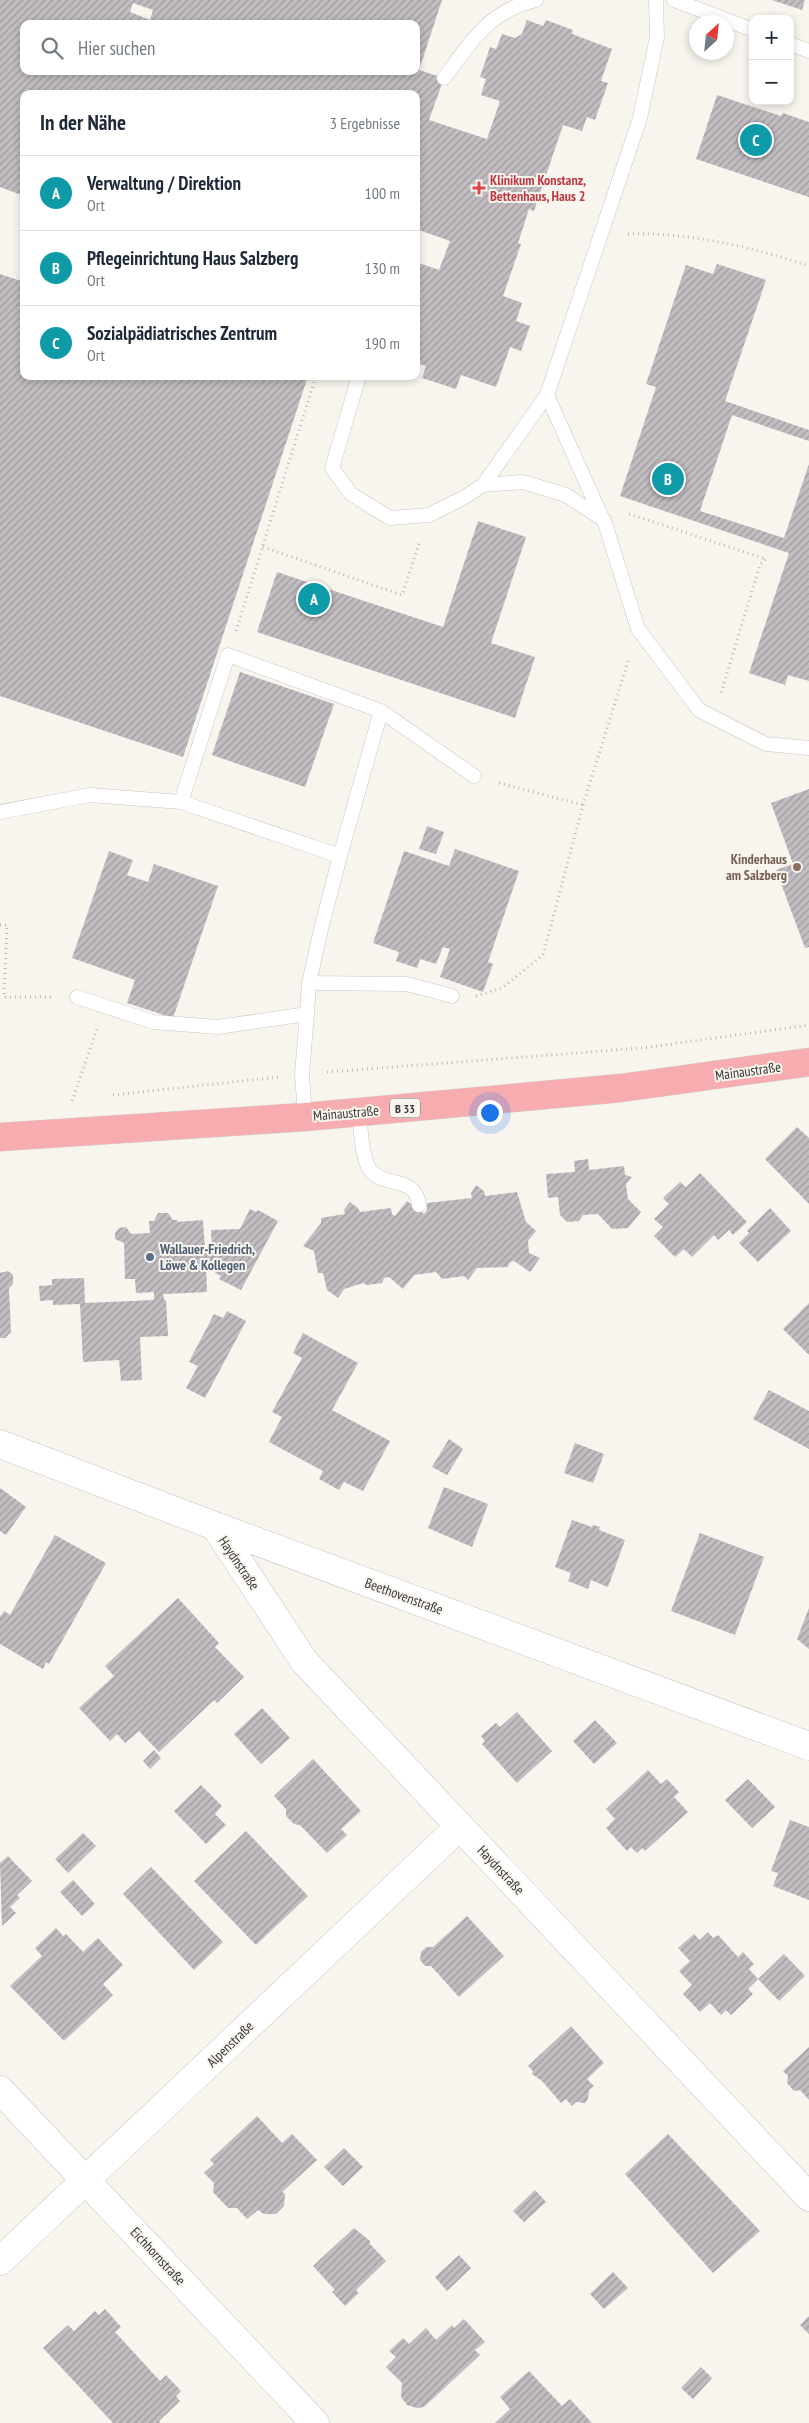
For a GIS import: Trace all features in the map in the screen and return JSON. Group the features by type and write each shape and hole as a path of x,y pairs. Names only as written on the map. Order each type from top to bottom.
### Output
{"main road":[{"name":"Mainaustraße","path":"0,1137 305,1117 621,1088 809,1062"}],"street":[{"name":"Beethovenstraße","path":"0,1444 215,1526 809,1746"},
{"name":"Haydnstraße","path":"215,1526 304,1661 809,2197"},
{"name":"Alpenstraße","path":"0,2261 460,1826"},
{"name":"Eichhornstraße","path":"0,2090 315,2423"}],"lane":[{"path":"444,78 484,25 515,5 536,0"},
{"path":"358,380 332,468 351,494 390,518 429,515 463,498 483,485 547,394 640,118 657,37 656,0"},
{"path":"674,0 749,28"},
{"path":"794,45 809,51"},
{"path":"547,394 604,520 638,629 699,710 766,744 809,748"},
{"path":"483,485 523,482 566,495 604,520"},
{"path":"181,802 228,654 381,711 474,776"},
{"path":"305,1117 302,1074 310,983 320,930 381,711"},
{"path":"0,812 90,794 181,802 340,856"},
{"path":"310,983 407,984 452,996"},
{"path":"77,996 153,1022 218,1027 307,1014"},
{"path":"359,1112 364,1155 371,1172 383,1179 410,1187 418,1198 418,1204"}],"path":[{"path":"600,235 659,233 769,252 809,266"},
{"path":"228,654 264,546 315,380"},
{"path":"622,512 766,559 760,565 714,718"},
{"path":"264,546 402,595 429,515"},
{"path":"452,996 482,996 502,988 543,955 583,805 638,629"},
{"path":"474,776 583,805"},
{"path":"0,925 7,925 4,997 77,996"},
{"path":"74,1133 72,1100 104,1006"},
{"path":"110,1095 302,1074 642,1048 809,1025"},
{"path":"63,1100 82,1098"}],"building":[{"name":"Klinikum Konstanz, Bettenhaus, Haus 2","path":"0,0 442,0 420,67 420,20 150,20 20,20 20,75 420,75 420,70 444,78 429,120 487,139 500,101 481,95 486,79 480,77 490,47 496,49 502,34 515,38 522,34 527,20 543,26 546,20 573,30 572,34 612,49 601,81 608,83 595,120 587,117 582,131 563,125 534,211 529,209 518,243 521,244 503,296 522,303 516,321 530,326 521,351 510,347 496,387 461,375 456,389 422,378 426,366 420,364 420,263 439,270 450,241 420,230 420,90 20,90 20,194 0,187","holes":["133,3 153,10 150,20 130,12"]},
{"path":"772,0 805,0 802,10"},
{"path":"717,95 781,116 783,113 809,122 809,197 696,159"},
{"path":"717,264 766,280 725,401 809,430 809,441 732,415 700,511 784,538 809,464 809,681 788,675 785,685 749,673 789,553 620,496 656,387 646,384 686,265 713,274"},
{"path":"0,274 20,281 20,380 307,380 183,757 0,696"},
{"path":"478,521 526,537 491,643 535,657 515,718 257,632 277,572 443,627"},
{"path":"240,672 334,704 305,787 212,755"},
{"name":"Kinderhaus am Salzberg","path":"809,789 809,947 805,948 776,870 793,864 771,803"},
{"path":"427,826 444,832 436,854 419,849"},
{"path":"455,849 519,871 488,962 493,964 483,992 440,977 450,949 443,947 436,964 420,959 417,968 396,961 399,952 373,943 404,851 449,866"},
{"path":"109,851 133,860 127,875 148,882 154,864 218,886 173,1018 127,1003 135,980 72,958"},
{"path":"797,1127 809,1138 809,1204 765,1159"},
{"path":"588,1159 589,1170 624,1166 625,1175 632,1177 626,1184 628,1199 641,1212 628,1228 612,1229 598,1214 583,1215 579,1221 567,1222 560,1215 558,1197 548,1198 546,1174 575,1172 574,1161"},
{"path":"700,1173 747,1222 733,1235 729,1230 718,1240 714,1235 692,1257 684,1249 675,1257 654,1236 663,1227 654,1219 669,1204 663,1198 680,1182 686,1187"},
{"path":"476,1185 484,1191 485,1196 517,1192 526,1222 536,1231 528,1241 529,1253 540,1258 530,1272 514,1261 510,1262 508,1267 477,1268 468,1280 464,1276 442,1279 436,1272 414,1275 403,1289 389,1277 384,1278 382,1283 367,1285 363,1283 344,1289 338,1298 327,1290 323,1273 318,1273 314,1251 303,1246 321,1223 321,1218 345,1214 344,1210 350,1202 360,1212 391,1208 392,1214 395,1216 407,1201 424,1214 427,1210 427,1203 472,1198 471,1193"},
{"path":"770,1208 791,1231 758,1262 739,1243 749,1233 747,1231"},
{"path":"250,1209 256,1212 258,1210 278,1221 241,1290 219,1279 221,1276 215,1273 221,1262 206,1263 207,1292 164,1294 163,1292 164,1300 166,1300 168,1336 140,1337 142,1380 121,1381 119,1360 83,1362 80,1304 53,1305 53,1300 40,1301 39,1286 52,1285 52,1279 84,1278 85,1303 154,1300 154,1292 136,1293 135,1279 125,1279 124,1243 115,1239 115,1233 119,1228 126,1227 131,1234 150,1233 149,1221 154,1221 158,1213 168,1213 173,1220 178,1220 177,1222 203,1220 205,1250 212,1249 211,1230 240,1229"},
{"path":"8,1271 13,1275 13,1284 9,1288 11,1332 5,1338 0,1338 0,1273"},
{"path":"809,1303 809,1355 783,1329"},
{"path":"227,1311 246,1321 205,1398 186,1388 198,1366 189,1362 214,1314 223,1318"},
{"path":"303,1333 358,1363 332,1410 390,1441 363,1491 344,1482 339,1490 319,1479 323,1471 269,1442 282,1417 272,1412 302,1358 293,1353"},
{"path":"769,1390 809,1411 809,1449 753,1419"},
{"path":"449,1439 463,1449 447,1475 432,1467"},
{"path":"575,1443 604,1454 593,1483 564,1473"},
{"path":"444,1487 488,1504 472,1547 428,1528"},
{"path":"0,1488 26,1507 6,1535 0,1531"},
{"path":"572,1520 592,1527 593,1525 600,1527 599,1530 625,1540 608,1587 591,1580 588,1589 568,1581 571,1573 555,1567"},
{"path":"700,1533 764,1557 735,1635 671,1611"},
{"path":"55,1535 106,1563 49,1664 46,1662 43,1669 0,1644 0,1617 4,1611 10,1615"},
{"path":"178,1598 219,1643 215,1647 244,1677 217,1703 214,1700 159,1752 139,1731 125,1743 117,1734 110,1741 79,1708 114,1676 105,1666"},
{"path":"809,1608 809,1649 797,1639"},
{"path":"262,1708 290,1738 261,1764 234,1734"},
{"path":"517,1712 552,1751 517,1783 482,1744 485,1741 481,1736 496,1723 500,1727"},
{"path":"595,1720 617,1743 594,1764 573,1741"},
{"path":"154,1750 161,1758 150,1769 143,1761"},
{"path":"313,1759 361,1811 341,1829 347,1835 327,1853 300,1825 294,1824 286,1816 286,1809 274,1796"},
{"path":"648,1770 661,1784 667,1779 679,1792 674,1797 688,1812 645,1851 642,1848 637,1853 631,1847 627,1851 606,1828 615,1819 606,1809"},
{"path":"748,1779 775,1807 752,1828 725,1800"},
{"path":"201,1785 222,1806 215,1814 226,1825 206,1844 174,1811"},
{"path":"790,1820 809,1827 809,1900 773,1886 778,1873 771,1871"},
{"path":"246,1831 308,1896 256,1945 194,1881"},
{"path":"83,1833 96,1846 68,1873 55,1859"},
{"path":"8,1856 32,1881 17,1895 20,1898 10,1907 16,1913 2,1926 0,1863"},
{"path":"151,1867 223,1942 194,1970 123,1894"},
{"path":"73,1880 95,1904 82,1916 60,1892"},
{"path":"467,1916 504,1956 459,1997 431,1966 425,1966 420,1960 421,1952 426,1947 433,1947"},
{"path":"56,1928 63,1936 66,1934 83,1952 98,1938 123,1965 103,1984 113,1995 64,2041 10,1986 42,1956 35,1948"},
{"path":"708,1932 713,1938 718,1935 738,1957 743,1952 754,1964 749,1969 758,1979 748,1989 753,1994 731,2015 726,2010 721,2015 710,2003 700,2012 683,1994 692,1985 679,1971 690,1961 678,1948 694,1934 700,1940"},
{"path":"784,1954 805,1976 779,2001 758,1979"},
{"path":"571,2026 604,2063 587,2079 594,2086 589,2090 588,2099 585,2103 576,2102 572,2106 566,2099 561,2103 542,2081 532,2074 533,2071 528,2066"},
{"path":"809,2047 809,2100 800,2090 794,2091 787,2083 788,2076 783,2071"},
{"path":"257,2116 282,2143 292,2134 317,2160 282,2192 285,2194 284,2206 276,2214 264,2214 258,2210 247,2219 237,2208 228,2208 213,2192 214,2183 204,2173 214,2164 210,2160"},
{"path":"668,2134 760,2231 713,2273 625,2174"},
{"path":"344,2148 363,2167 343,2186 324,2167"},
{"path":"535,2190 546,2202 524,2222 513,2211"},
{"path":"354,2228 370,2241 370,2244 386,2261 356,2290 359,2293 345,2306 332,2292 335,2290 313,2266"},
{"path":"459,2255 471,2268 447,2291 435,2277"},
{"path":"613,2272 628,2288 604,2309 590,2294"},
{"path":"105,2309 121,2327 115,2332 160,2381 166,2375 181,2391 176,2396 180,2401 159,2421 161,2423 113,2423 43,2348 68,2325 74,2331 95,2311 99,2315"},
{"path":"809,2316 809,2334 800,2325"},
{"path":"464,2319 485,2342 475,2350 480,2355 424,2407 417,2408 407,2405 401,2397 402,2383 386,2367 396,2357 389,2351 403,2338 409,2344 426,2328 436,2340 452,2325 454,2328"},
{"path":"701,2367 712,2378 693,2399 681,2388"},
{"path":"529,2371 562,2406 570,2399 592,2423 495,2423 510,2409 500,2397"}],"place":[{"name":"Sozialpädiatrisches Zentrum","path":"756,140"},
{"name":"Klinikum Konstanz, Bettenhaus, Haus 2","path":"479,188"},
{"name":"Pflegeinrichtung Haus Salzberg","path":"668,479"},
{"name":"Verwaltung / Direktion","path":"314,599"},
{"name":"Kinderhaus am Salzberg","path":"797,867"},
{"name":"Wallauer-Friedrich, Löwe & Kollegen","path":"150,1257"}]}
